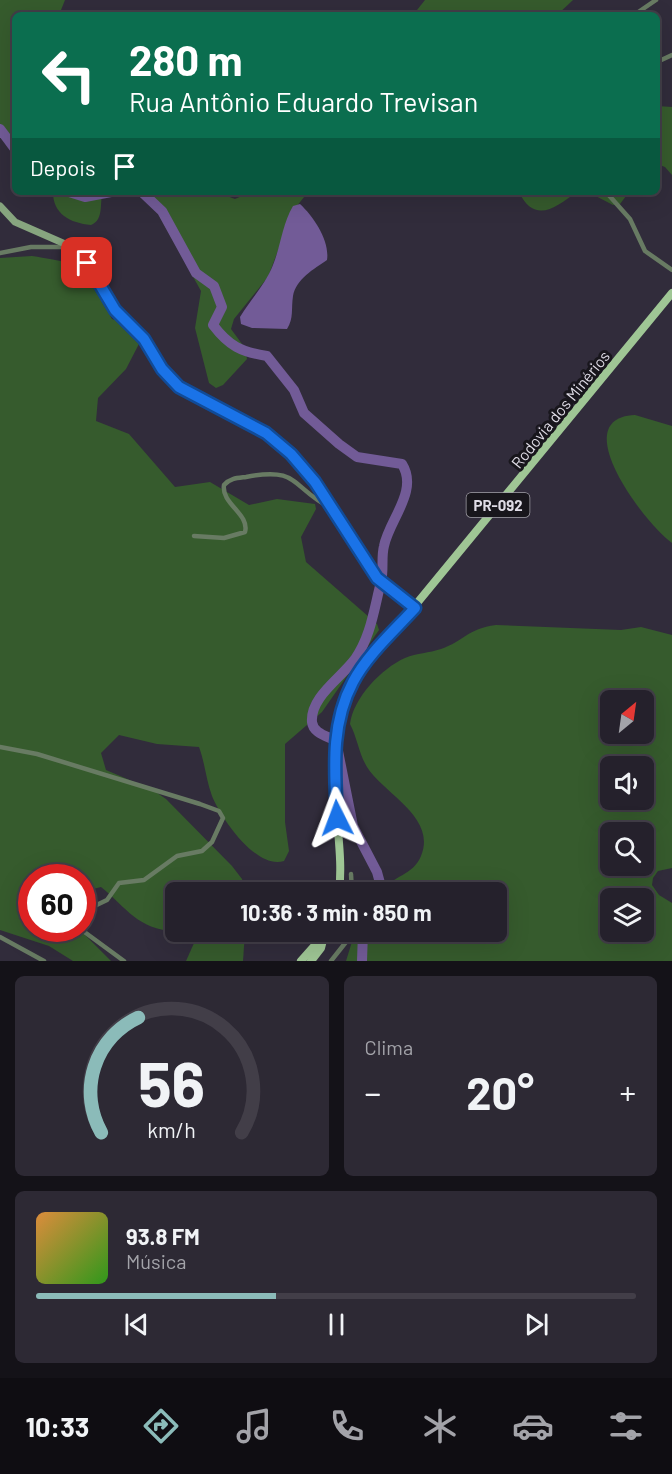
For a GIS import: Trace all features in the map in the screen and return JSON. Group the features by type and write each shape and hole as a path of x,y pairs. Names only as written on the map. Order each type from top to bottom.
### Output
{"main road":[{"name":"Rodovia dos Minérios","path":"340,882 342,862 334,764 341,710 353,681 672,293"},
{"path":"301,961 318,942"},
{"path":"311,961 323,942"}],"street":[{"path":"638,12 656,0"},
{"path":"609,195 630,219 645,251 672,270"},
{"path":"0,206 15,222 72,248 87,263 115,310 144,339 162,369 179,387 266,433 291,454 315,482 377,578 415,608"},
{"path":"0,253 31,247 72,248"},
{"path":"194,537 224,538 244,532 244,520 224,494 224,485 232,480 260,474 285,474 331,508"},
{"path":"0,747 37,754 219,811 223,818 212,842 202,851 177,856 144,880 119,883 107,900 96,905"},
{"path":"351,874 351,882"},
{"path":"0,937 44,961"},
{"path":"96,940 124,961"},
{"path":"331,961 346,942"}],"green space":[{"path":"0,0 65,0 60,12 12,12 12,144 0,132"},
{"path":"425,0 573,0 560,12 415,12"},
{"path":"660,106 672,107 672,175 660,165"},
{"path":"53,195 102,195 98,220 91,225 76,222 59,212"},
{"path":"138,195 224,195 235,199 244,195 306,195 293,211 268,277 234,319 231,329 245,348 247,359 223,385 216,388 209,383 195,328 201,291 151,201"},
{"path":"521,195 573,195 546,210 532,208"},
{"path":"594,195 627,195 620,204 613,205"},
{"path":"32,256 76,266 91,279 112,319 132,325 141,340 126,369 98,398 96,421 129,434 175,487 210,482 249,505 277,499 315,504 316,509 301,537 306,562 377,624 379,630 322,712 285,744 285,822 289,851 284,861 273,862 262,858 231,829 212,796 199,747 157,744 119,735 101,753 106,770 153,790 166,799 242,879 243,882 165,882 165,930 142,922 101,887 96,888 96,864 18,864 18,936 0,930 0,258"},
{"path":"635,415 672,426 672,543 645,516 630,495 617,473 609,452 607,434 615,421"},
{"path":"496,625 621,630 641,627 672,635 672,868 658,871 653,878 652,885 659,895 672,903 672,961 346,961 352,942 507,942 507,882 391,882 408,872 417,863 424,842 422,829 406,807 367,767 350,724 352,714 363,694 387,669 405,658 441,649 478,629"},
{"path":"37,942 92,942 111,961 73,961 49,946"},
{"path":"195,942 244,942 243,961 186,961"}],"shaded area":[{"path":"300,204 320,230 326,245 327,260 306,275 298,284 293,296 287,329 252,328 241,324 240,317 270,272 289,213 293,206"}],"waterway":[{"path":"0,129 12,145"},
{"path":"79,195 85,197 95,195"},
{"path":"145,195 162,211 196,273 214,286 222,307 213,325 219,332 236,347 267,356 294,390 304,413 339,444 357,457 402,464 406,474 405,495 384,546 382,577 368,632 355,659 316,704 312,722 318,732 336,741 353,826 377,872 380,882"},
{"path":"362,961 363,942"}],"route":[{"path":"87,263 115,310 144,339 162,369 179,387 266,433 291,454 315,482 377,578 415,608 353,681 341,710 334,764 337,818"}]}
